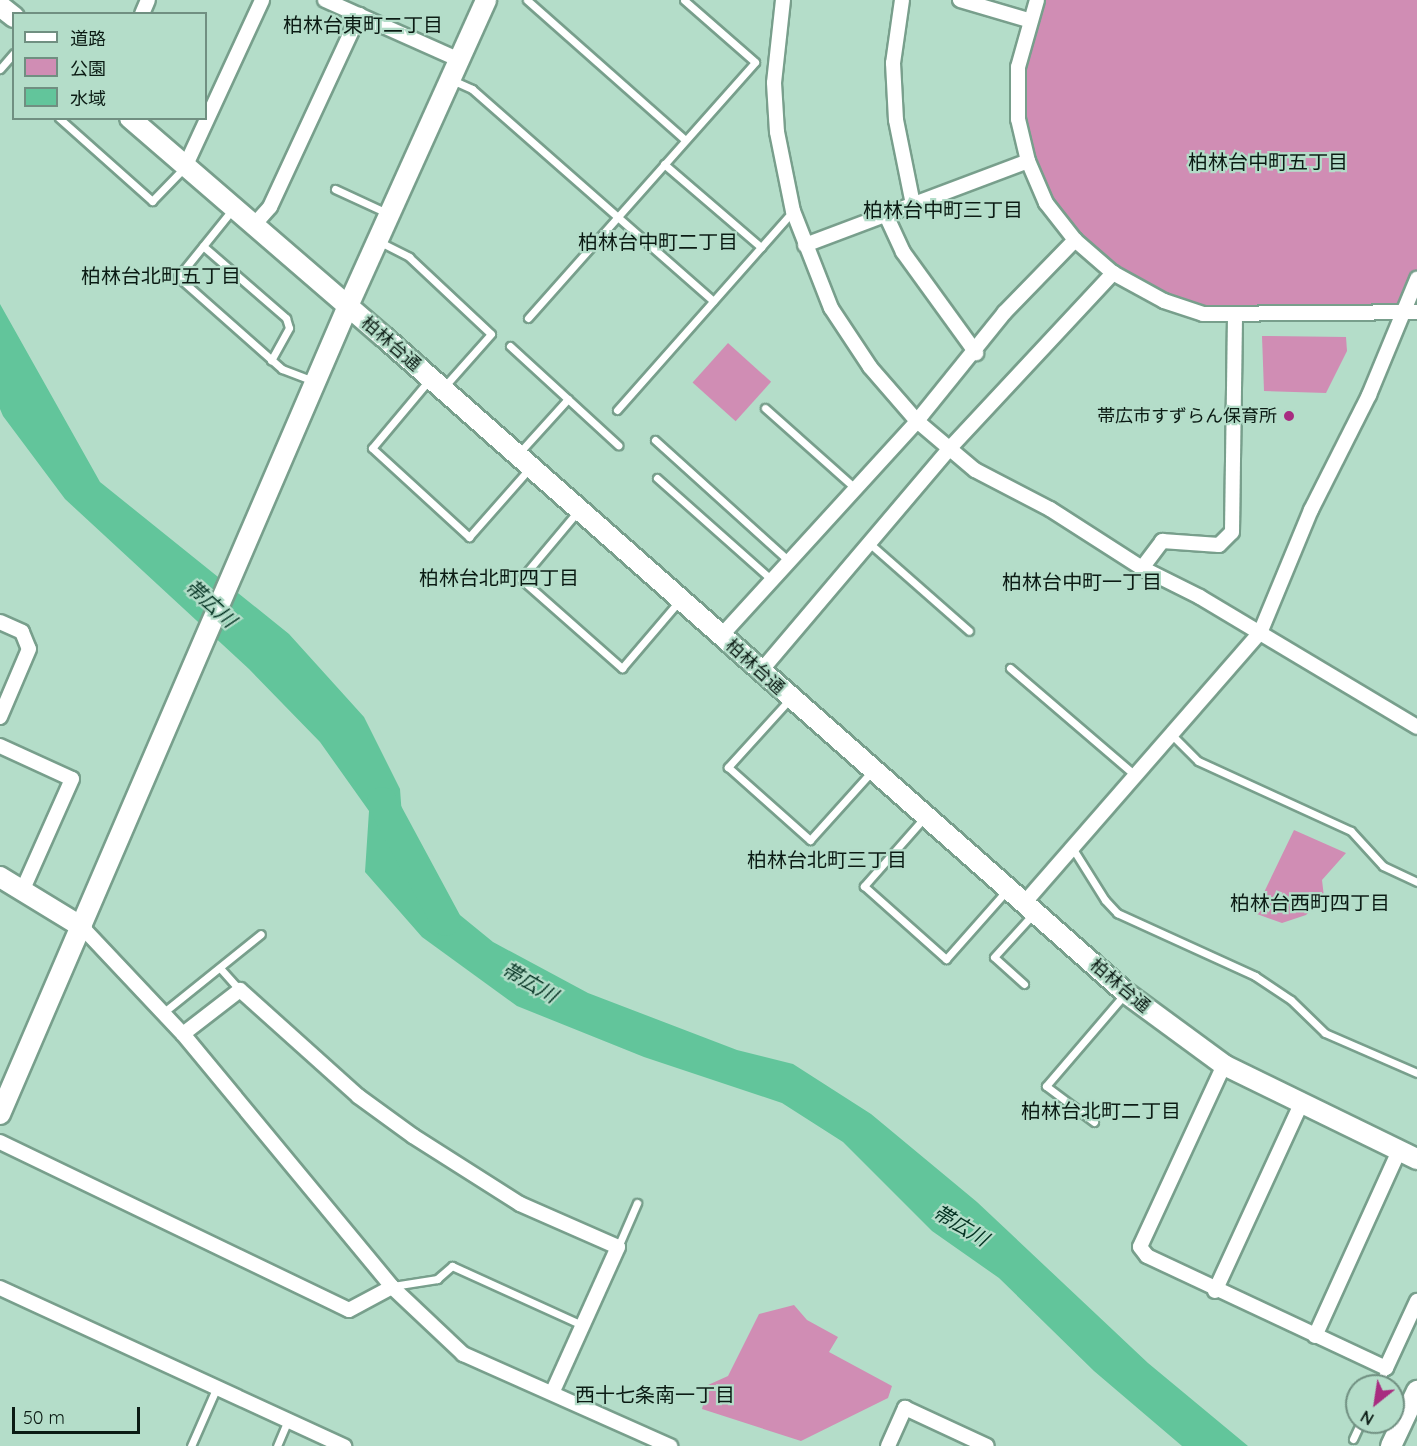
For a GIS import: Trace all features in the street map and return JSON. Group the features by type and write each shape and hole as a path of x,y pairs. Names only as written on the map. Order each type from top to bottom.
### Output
{"street":[{"path":"3,0 0,6 12,15"},
{"path":"207,119 262,0"},
{"path":"325,0 460,60"},
{"path":"0,1114 348,306 486,0"},
{"path":"783,0 774,83 777,132 793,211 831,308 870,367 917,421 975,470 1050,509 1142,568 1260,633 1417,728"},
{"path":"902,0 893,63 896,120 913,204"},
{"path":"960,0 1029,20"},
{"path":"1036,0 1018,67 1018,119 1028,161 1046,203 1075,240 1113,273 1164,301 1203,314 1417,312"},
{"path":"253,226 270,207 359,15"},
{"name":"柏林台通","path":"132,120 437,384 790,699 1126,993 1224,1065 1417,1159"},
{"path":"185,167 207,120"},
{"path":"805,244 1028,161"},
{"path":"885,213 903,252 976,353"},
{"path":"721,636 917,421 976,353 1004,313 1075,240"},
{"path":"760,672 949,449 1113,273"},
{"path":"1030,907 1073,849 1136,776 1170,732 1260,633 1311,510 1369,395 1417,279"},
{"path":"1142,568 1162,541 1220,545 1232,532 1235,315"},
{"path":"0,622 22,632 29,649 0,717"},
{"path":"0,746 72,779 23,889"},
{"path":"0,877 82,927 164,1011 392,1287 463,1353 670,1446"},
{"path":"183,1034 240,990 358,1096 413,1136 520,1204 618,1247 552,1393"},
{"path":"1224,1065 1140,1247 1147,1256 1215,1291 1386,1368 1417,1301"},
{"path":"1215,1291 1301,1104"},
{"path":"0,1142 350,1310 392,1287"},
{"path":"1315,1336 1399,1150"},
{"path":"0,1288 344,1446"},
{"path":"1391,1446 1417,1391"},
{"path":"888,1446 905,1408 987,1446"}],"lane":[{"path":"527,0 685,140"},
{"path":"528,318 620,217 755,62 684,0"},
{"path":"0,69 12,55"},
{"path":"451,79 472,89 713,301"},
{"path":"60,120 152,201 185,167"},
{"path":"664,164 761,247"},
{"path":"335,189 389,214"},
{"path":"234,209 178,277 282,369 316,382"},
{"path":"617,410 793,211"},
{"path":"378,240 409,257 491,334 372,448 469,537 568,399"},
{"path":"203,246 286,318 288,328 271,360"},
{"path":"510,346 618,445"},
{"path":"765,408 856,489"},
{"path":"655,440 789,561"},
{"path":"657,478 772,580"},
{"path":"578,510 521,579 530,587 622,668 680,600"},
{"path":"869,543 969,631"},
{"path":"1010,668 1136,776"},
{"path":"790,699 728,767 810,840 873,770"},
{"path":"1170,732 1198,761 1351,831 1383,867 1417,882"},
{"path":"926,816 864,886 946,958 1008,888"},
{"path":"1073,849 1104,900 1117,913 1255,976 1291,1000 1325,1033 1417,1073"},
{"path":"1024,984 994,957 1030,907"},
{"path":"164,1011 261,933"},
{"path":"220,968 240,990"},
{"path":"1094,1122 1046,1086 1126,993"},
{"path":"618,1247 637,1203"},
{"path":"392,1287 437,1279 452,1266 582,1325"},
{"path":"1383,1374 1386,1368"},
{"path":"191,1446 216,1389"},
{"path":"277,1446 288,1420"},
{"path":"1353,1440 1356,1434"}],"green space":[{"path":"1037,0 1417,0 1417,279 1402,312 1203,314 1113,273 1046,203 1018,119 1028,20"},
{"path":"1262,336 1346,337 1347,351 1326,393 1264,391"},
{"path":"728,343 771,382 736,421 693,382"},
{"path":"1294,830 1346,853 1322,880 1324,897 1306,915 1282,923 1254,913"},
{"path":"794,1305 807,1320 838,1337 829,1352 892,1386 888,1398 801,1441 702,1409 708,1385 728,1376 759,1314"}],"water":[{"path":"0,304 100,482 289,634 364,717 400,789 406,871 493,942 588,993 737,1050 793,1064 871,1114 977,1202 1148,1363 1248,1446 1182,1446 1094,1371 999,1278 932,1231 843,1142 782,1103 644,1057 517,1006 422,937 365,872 369,811 320,742 249,669 65,499 3,416 0,409"}],"waterway":[{"name":"帯広川","path":"382,802 446,921"}],"place":[{"name":"帯広市すずらん保育所","path":"1289,416"}],"district":[{"name":"柏林台東町二丁目","path":"363,24"},
{"name":"柏林台中町五丁目","path":"1268,161"},
{"name":"柏林台中町三丁目","path":"943,209"},
{"name":"柏林台中町二丁目","path":"658,241"},
{"name":"柏林台北町五丁目","path":"161,275"},
{"name":"柏林台北町四丁目","path":"499,577"},
{"name":"柏林台中町一丁目","path":"1082,581"},
{"name":"柏林台北町三丁目","path":"827,859"},
{"name":"柏林台西町四丁目","path":"1310,902"},
{"name":"柏林台北町二丁目","path":"1101,1110"},
{"name":"西十七条南一丁目","path":"655,1394"}]}
